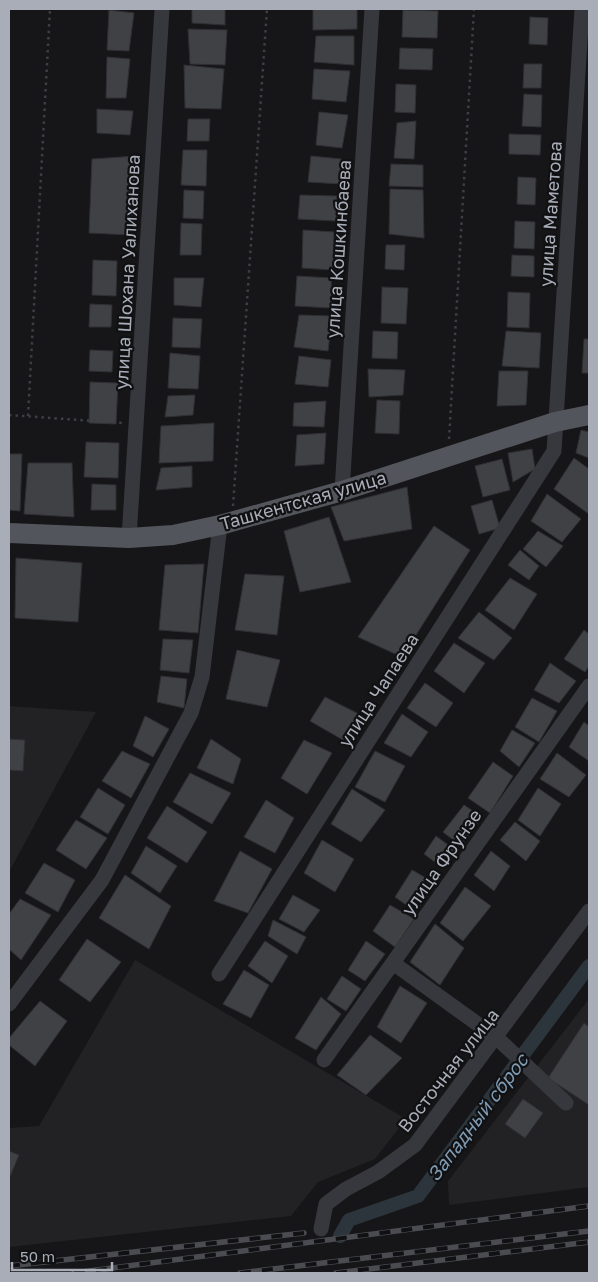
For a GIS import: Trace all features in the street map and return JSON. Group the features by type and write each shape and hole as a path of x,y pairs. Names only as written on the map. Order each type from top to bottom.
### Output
{"main road":[{"name":"Ташкентская улица","path":"9,533 130,538 173,535 226,523 342,491 555,422 589,415"}],"street":[{"name":"улица Шохана Уалиханова","path":"130,538 162,9"},
{"name":"улица Кошкинбаева","path":"342,491 372,9"},
{"name":"улица Маметова","path":"555,422 582,9"},
{"name":"улица Чапаева","path":"219,974 554,451 555,422"},
{"path":"9,1004 102,880 191,713 202,677 226,523"},
{"name":"улица Фрунзе","path":"324,1060 589,686"},
{"name":"Восточная улица","path":"321,1229 326,1204 346,1189 378,1172 415,1145 497,1038 589,911"},
{"path":"393,962 497,1038 566,1103"}],"path":[{"path":"28,416 50,9"},
{"path":"226,523 267,9"},
{"path":"449,456 448,421 474,9"},
{"path":"9,415 136,424"}],"shaded area":[{"path":"9,706 96,712 9,872"},
{"path":"135,960 406,1119 375,1159 318,1182 291,1216 9,1247 9,1128 39,1126"},
{"path":"589,999 589,1187 449,1205 448,1181"}],"building":[{"path":"192,9 225,9 225,25 192,23"},
{"path":"313,9 357,9 357,29 313,30"},
{"path":"109,10 134,13 129,51 107,50"},
{"path":"403,10 438,11 437,38 402,37"},
{"path":"530,17 548,18 547,45 529,44"},
{"path":"188,29 227,30 225,65 190,64"},
{"path":"316,36 354,36 354,65 314,62"},
{"path":"400,48 433,49 432,70 399,69"},
{"path":"107,57 130,59 126,98 106,98"},
{"path":"524,64 542,64 541,88 523,88"},
{"path":"184,65 224,69 221,109 185,108"},
{"path":"314,69 350,71 346,102 312,99"},
{"path":"396,84 416,85 415,113 395,112"},
{"path":"524,94 542,95 541,127 522,126"},
{"path":"97,109 133,111 130,135 97,133"},
{"path":"319,112 348,115 342,148 316,145"},
{"path":"188,119 210,119 209,141 187,141"},
{"path":"416,121 414,159 394,158 397,123"},
{"path":"509,134 541,135 540,155 509,154"},
{"path":"183,150 207,150 206,186 181,185"},
{"path":"137,156 131,235 89,233 92,159"},
{"path":"311,156 341,159 341,184 308,182"},
{"path":"391,164 423,165 423,187 389,186"},
{"path":"518,177 536,178 535,205 517,204"},
{"path":"390,189 423,190 424,238 389,234"},
{"path":"184,190 204,191 203,219 183,218"},
{"path":"300,195 337,196 336,221 298,219"},
{"path":"515,221 535,222 534,249 514,248"},
{"path":"181,223 202,224 201,255 180,255"},
{"path":"303,230 334,232 333,270 302,268"},
{"path":"386,245 405,245 404,270 385,269"},
{"path":"512,255 534,256 534,277 511,276"},
{"path":"93,260 117,261 116,296 92,295"},
{"path":"297,276 331,278 332,308 295,306"},
{"path":"174,278 204,278 201,307 174,305"},
{"path":"382,287 408,288 406,324 381,323"},
{"path":"508,292 530,293 529,328 507,327"},
{"path":"90,304 112,305 111,327 89,327"},
{"path":"299,315 332,316 328,351 294,347"},
{"path":"173,318 202,319 200,348 172,347"},
{"path":"373,331 398,332 397,359 372,358"},
{"path":"506,331 541,333 539,368 502,366"},
{"path":"584,339 589,339 589,373 582,373"},
{"path":"90,350 113,351 112,372 89,371"},
{"path":"170,353 200,356 198,389 168,388"},
{"path":"299,356 331,360 328,387 295,384"},
{"path":"368,369 405,370 403,395 369,397"},
{"path":"499,371 528,371 526,405 497,406"},
{"path":"90,382 118,383 116,424 89,423"},
{"path":"195,395 193,415 165,417 168,396"},
{"path":"377,400 400,401 399,434 375,433"},
{"path":"326,401 324,427 293,426 294,403"},
{"path":"214,423 213,461 159,463 161,426"},
{"path":"581,430 589,432 589,458 576,453"},
{"path":"326,433 324,464 295,466 297,435"},
{"path":"86,442 119,443 118,478 84,477"},
{"path":"532,449 535,469 513,482 508,453"},
{"path":"9,454 22,454 20,511 9,510"},
{"path":"574,458 589,469 589,514 554,489"},
{"path":"502,459 510,490 483,497 475,466"},
{"path":"28,463 72,463 74,517 24,514"},
{"path":"192,466 192,487 156,490 161,468"},
{"path":"92,484 116,485 116,510 91,510"},
{"path":"407,487 412,529 344,541 331,507"},
{"path":"547,494 581,519 562,542 531,521"},
{"path":"492,500 500,528 479,534 471,506"},
{"path":"329,517 351,582 300,592 284,531"},
{"path":"434,526 470,550 402,657 358,637"},
{"path":"538,531 563,546 546,567 523,549"},
{"path":"520,550 539,566 529,580 508,565"},
{"path":"16,558 82,563 78,622 15,618"},
{"path":"204,564 198,633 159,630 165,565"},
{"path":"245,574 284,576 277,635 235,630"},
{"path":"510,578 537,594 514,630 485,610"},
{"path":"479,612 512,638 494,660 458,638"},
{"path":"584,630 589,634 589,666 585,672 564,659"},
{"path":"163,639 193,640 189,673 160,670"},
{"path":"454,643 485,663 464,693 434,671"},
{"path":"237,650 280,660 267,707 226,699"},
{"path":"550,663 576,681 559,703 534,690"},
{"path":"161,676 187,679 184,708 157,702"},
{"path":"425,683 453,703 436,727 407,708"},
{"path":"325,697 365,717 350,744 310,721"},
{"path":"532,698 557,711 539,742 515,727"},
{"path":"402,714 428,732 411,757 384,743"},
{"path":"145,716 169,729 153,757 133,746"},
{"path":"584,722 589,726 589,761 569,747"},
{"path":"512,730 535,743 519,767 500,751"},
{"path":"9,739 25,740 23,771 9,770"},
{"path":"211,739 241,759 233,784 197,768"},
{"path":"304,740 332,753 307,794 281,778"},
{"path":"122,751 150,764 131,798 102,781"},
{"path":"375,751 405,766 385,802 355,787"},
{"path":"557,753 586,775 569,797 540,779"},
{"path":"493,762 513,776 490,813 468,798"},
{"path":"190,773 231,793 212,824 173,802"},
{"path":"98,788 125,805 108,834 80,817"},
{"path":"538,788 561,804 540,836 518,820"},
{"path":"352,789 385,810 361,842 331,824"},
{"path":"266,800 294,818 275,853 244,837"},
{"path":"464,805 482,817 461,846 443,832"},
{"path":"167,806 207,832 187,863 147,838"},
{"path":"76,820 107,838 86,869 56,850"},
{"path":"515,822 540,841 526,861 500,840"},
{"path":"436,836 455,850 443,868 424,854"},
{"path":"322,840 354,859 335,892 304,873"},
{"path":"146,846 177,866 160,893 131,873"},
{"path":"240,851 272,869 248,913 214,901"},
{"path":"491,851 510,866 494,891 474,875"},
{"path":"44,863 75,880 58,912 25,893"},
{"path":"412,870 435,883 416,912 395,897"},
{"path":"125,875 171,906 149,949 99,918"},
{"path":"465,887 491,906 463,941 440,923"},
{"path":"293,895 320,910 304,932 279,919"},
{"path":"20,899 51,915 21,960 9,949 9,914"},
{"path":"390,905 414,919 395,947 373,931"},
{"path":"273,920 306,937 297,954 268,936"},
{"path":"435,924 464,948 440,985 410,962"},
{"path":"87,939 121,962 90,1002 59,980"},
{"path":"265,941 288,956 272,983 248,966"},
{"path":"366,941 385,954 365,981 348,970"},
{"path":"244,970 269,985 251,1018 223,1004"},
{"path":"342,976 361,989 346,1011 327,999"},
{"path":"400,986 427,1003 401,1043 377,1027"},
{"path":"321,997 341,1014 316,1050 295,1038"},
{"path":"40,1001 67,1021 35,1066 9,1045 9,1038"},
{"path":"584,1023 589,1027 589,1105 548,1078"},
{"path":"370,1035 402,1058 366,1095 337,1075"},
{"path":"523,1099 543,1113 525,1138 505,1124"},
{"path":"9,1151 19,1155 9,1179"}],"waterway":[{"name":"Западный сброс","path":"340,1236 349,1220 418,1196 589,966"}],"railway":[{"path":"74,1273 589,1206"},
{"path":"240,1273 589,1231"},
{"path":"9,1266 304,1233"},
{"path":"336,1273 589,1242"}]}
